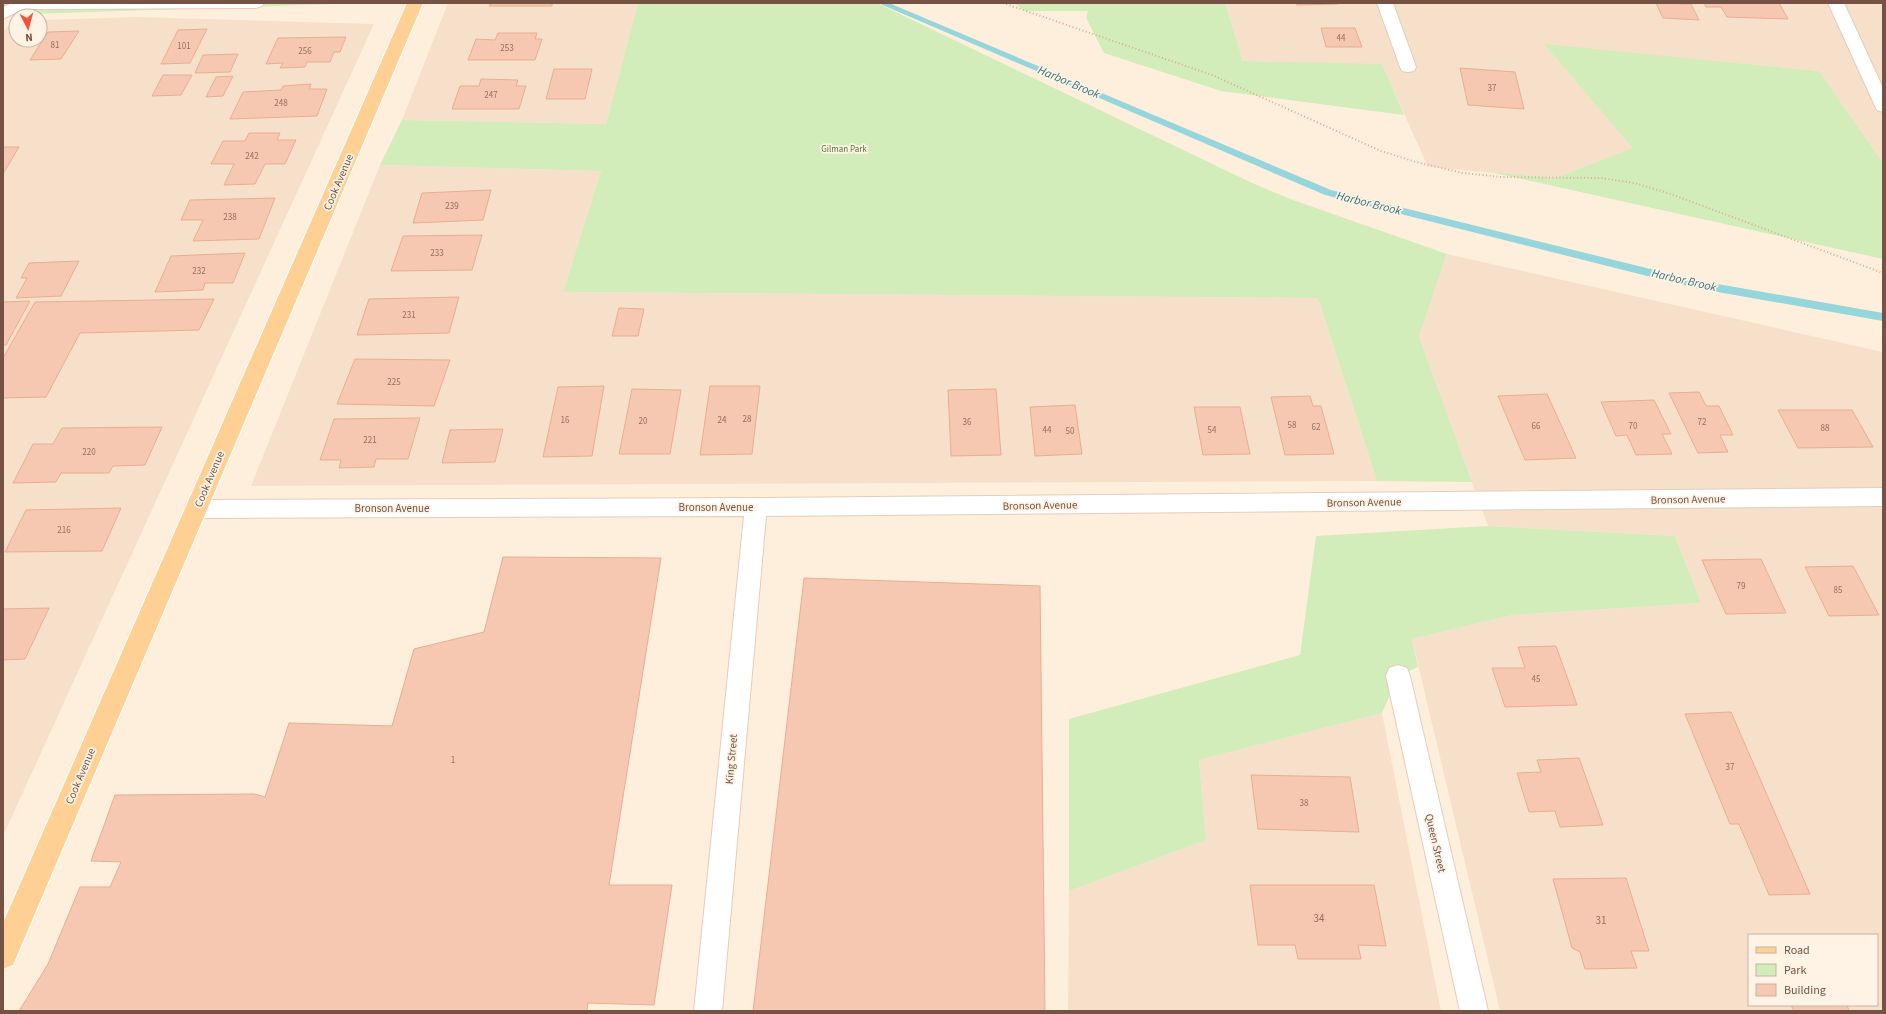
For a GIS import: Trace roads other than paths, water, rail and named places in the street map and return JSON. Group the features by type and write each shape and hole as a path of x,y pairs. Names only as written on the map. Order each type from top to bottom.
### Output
{"main road":[{"name":"Cook Avenue","path":"3,955 415,3"}],"street":[{"path":"3,14 12,8 34,4 256,3"},
{"path":"1385,3 1408,67"},
{"path":"1836,3 1869,59 1883,106"},
{"name":"Bronson Avenue","path":"196,509 756,507 1883,497"},
{"name":"King Street","path":"708,1011 756,507"},
{"name":"Queen Street","path":"1398,676 1474,1011"}],"waterway":[{"name":"Harbor Brook","path":"882,3 1328,193 1695,284 1883,317"}],"park label":[{"name":"Gilman Park","path":"844,149"}]}
